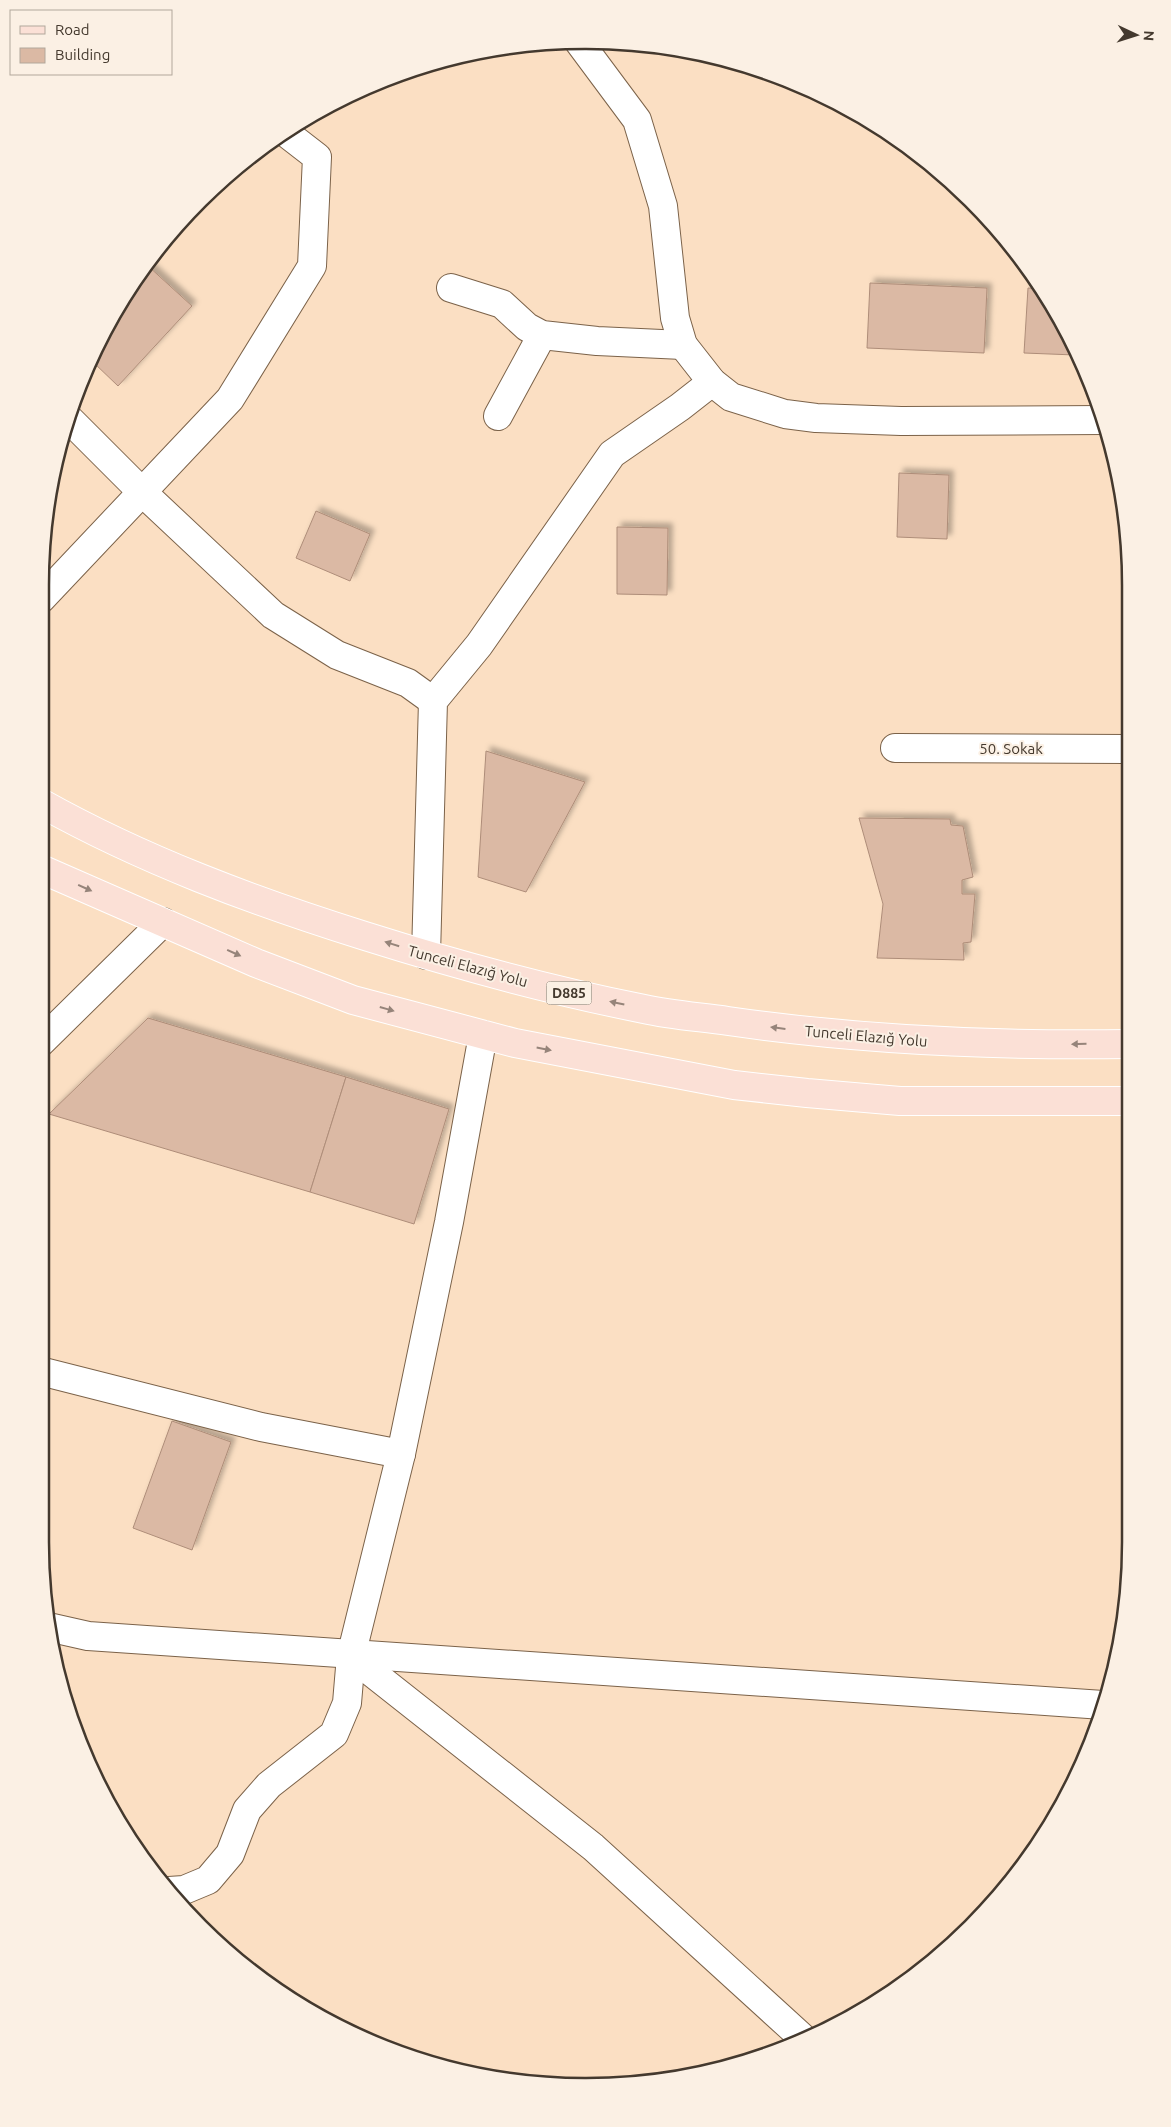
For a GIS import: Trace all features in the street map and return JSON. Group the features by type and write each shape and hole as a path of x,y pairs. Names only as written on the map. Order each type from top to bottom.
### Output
{"main road":[{"name":"Tunceli Elazığ Yolu","path":"49,807 166,864 301,916 426,955 509,978 646,1010 844,1036 1048,1045 1122,1044"},
{"path":"49,872 256,963 353,1000 483,1035 734,1085 798,1092 900,1101 1122,1102"}],"street":[{"path":"584,49 637,120 663,206 676,318 683,345 712,382 731,397 753,406 785,414 816,418 901,421 1096,420"},
{"path":"49,591 230,399 312,266 317,157 291,137"},
{"path":"451,288 502,304 527,327 542,335 596,341 683,345"},
{"path":"498,416 542,335"},
{"path":"426,955 433,701 479,645 612,454 680,408 712,382"},
{"path":"74,424 142,492 273,615 336,655 408,683 433,701"},
{"name":"50. Sokak","path":"895,748 1122,750"},
{"path":"49,1034 163,922"},
{"path":"178,1890 184,1890 208,1880 230,1854 247,1810 269,1785 334,1734 347,1703 351,1656 401,1454 449,1222 483,1035"},
{"path":"49,1373 261,1427 401,1454"},
{"path":"56,1629 88,1636 351,1656 1096,1706"},
{"path":"351,1656 593,1847 798,2034"}],"building":[{"path":"152,270 192,306 118,386 96,365 121,317"},
{"path":"870,283 987,288 984,353 867,348"},
{"path":"1028,288 1033,288 1070,355 1024,353"},
{"path":"899,473 949,475 947,539 897,537"},
{"path":"316,511 370,534 350,581 296,558"},
{"path":"617,527 668,528 667,595 617,594"},
{"path":"486,751 585,782 526,892 478,877"},
{"path":"859,818 950,819 951,825 963,826 973,877 962,880 962,894 975,894 971,942 963,943 964,960 877,958 883,904"},
{"path":"148,1018 346,1077 310,1192 49,1114"},
{"path":"346,1077 449,1109 414,1224 310,1192"},
{"path":"172,1421 231,1442 192,1550 133,1528"}]}
